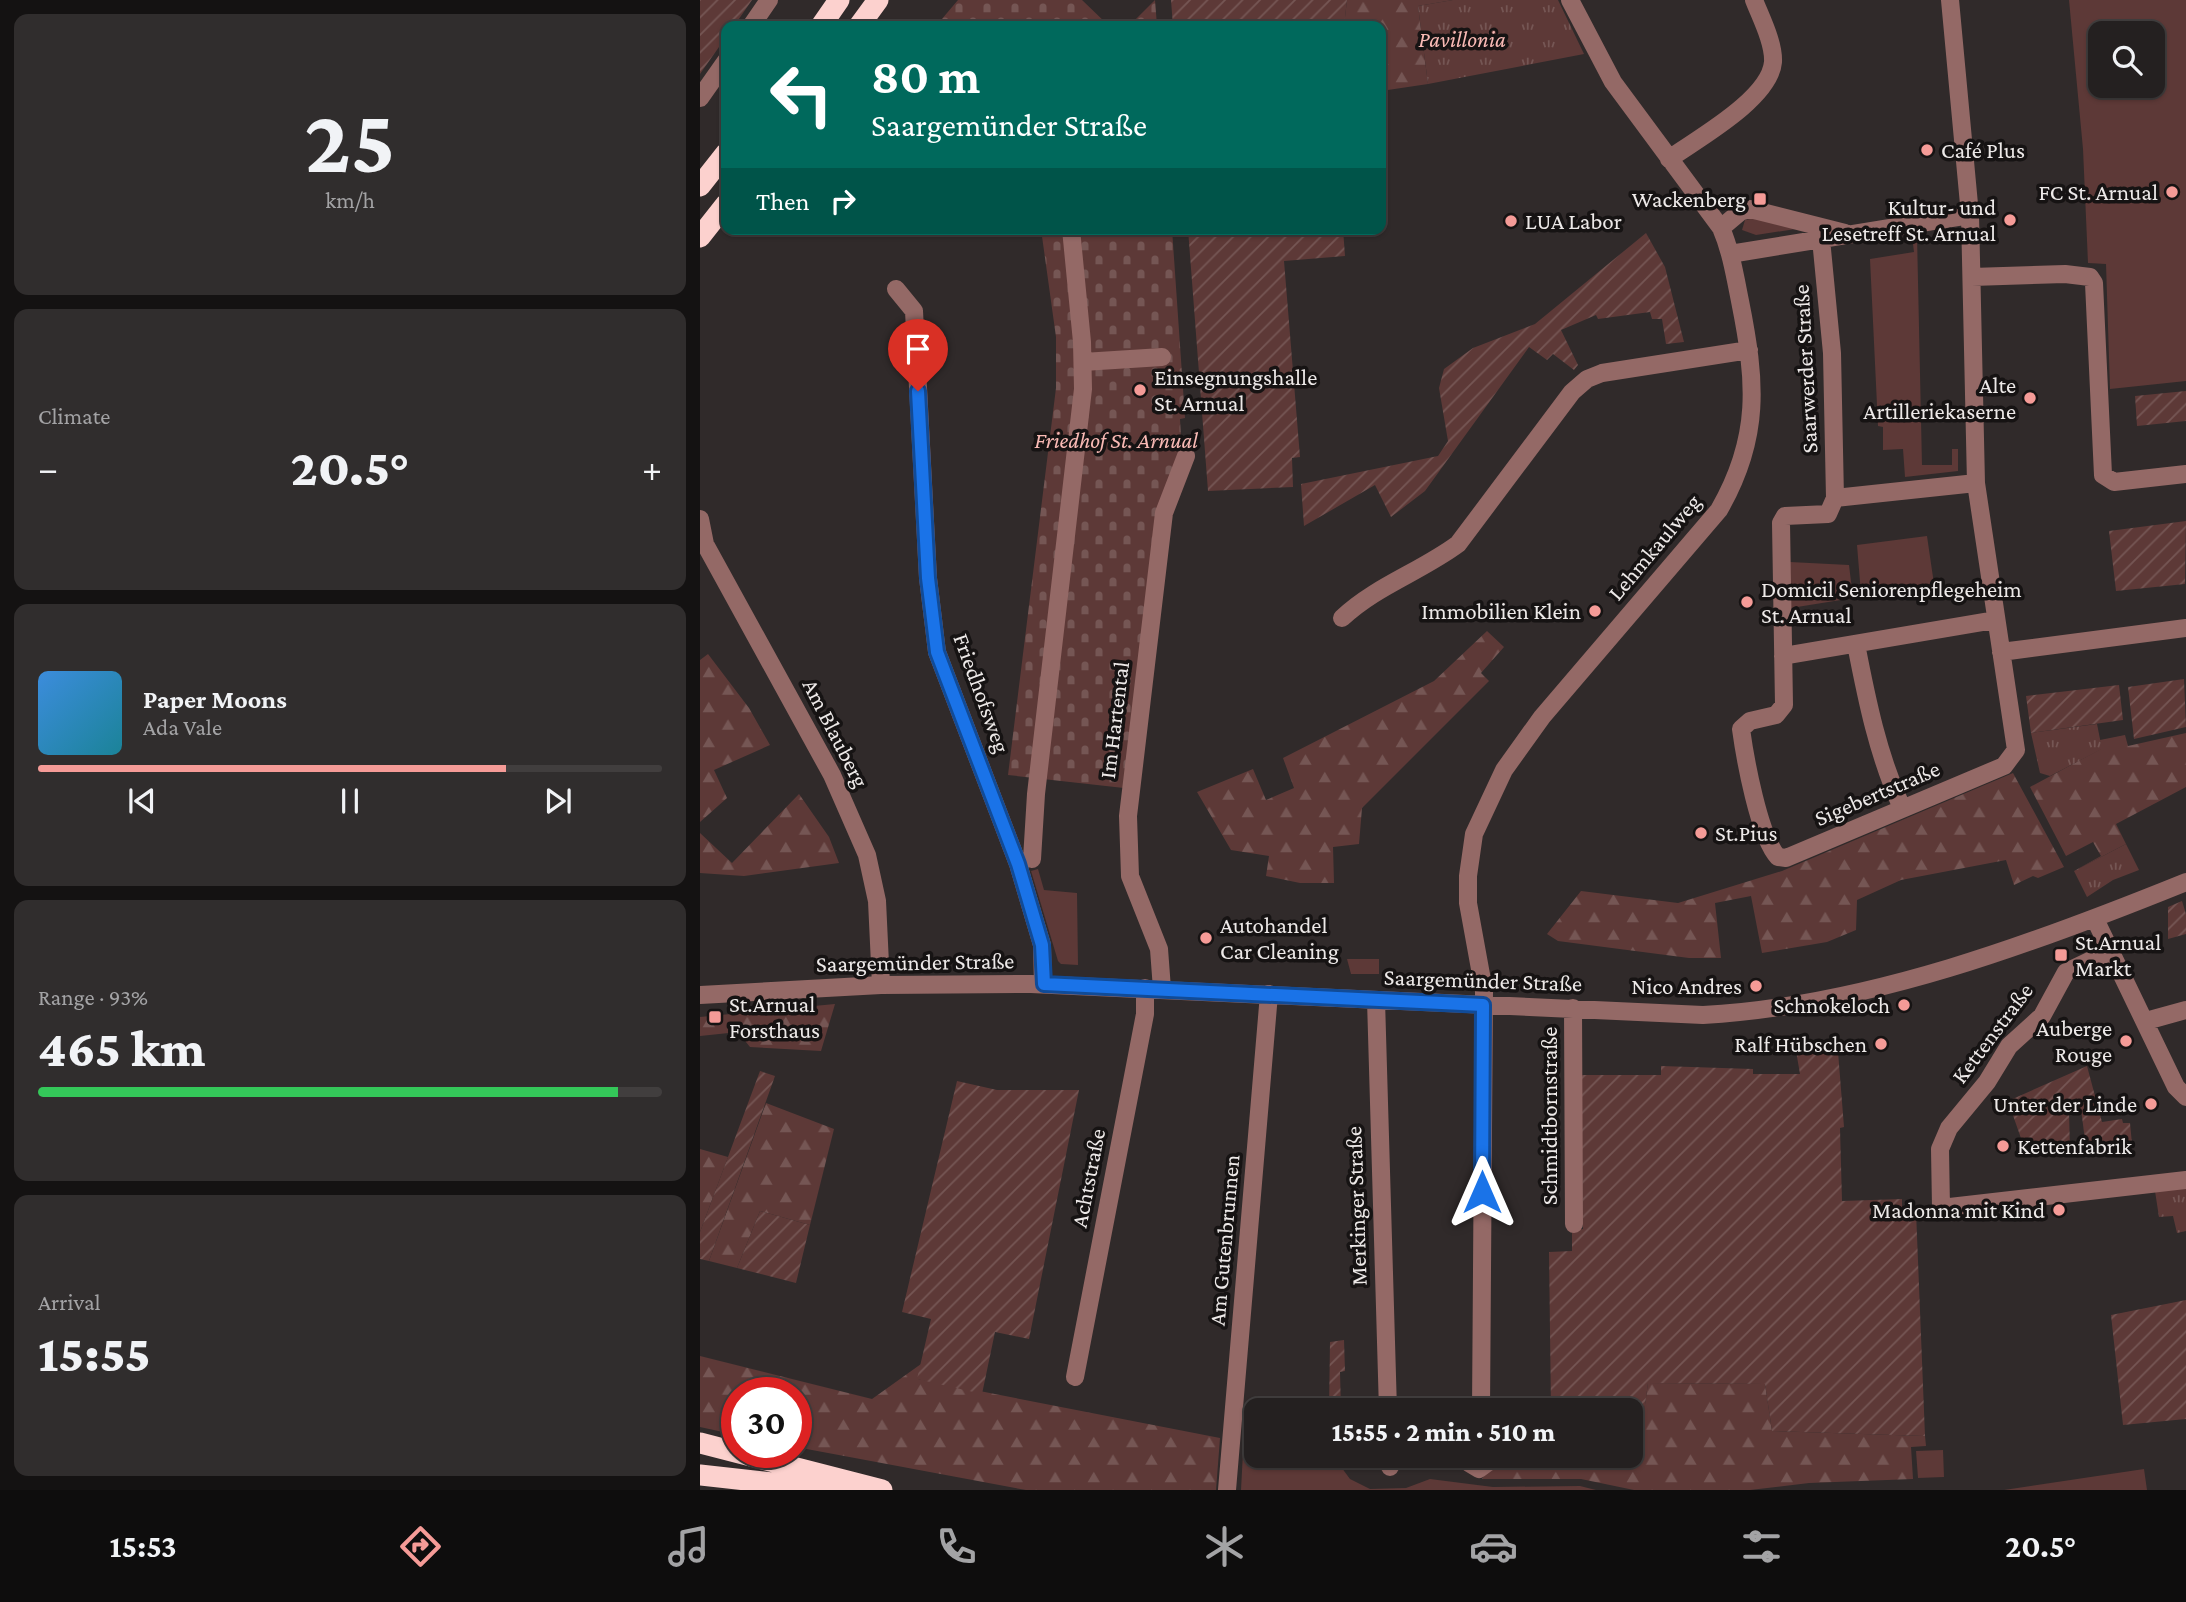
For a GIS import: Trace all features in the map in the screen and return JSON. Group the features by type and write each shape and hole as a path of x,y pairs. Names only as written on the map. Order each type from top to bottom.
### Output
{"highway":[{"path":"824,21 839,0"},
{"path":"863,21 878,0"},
{"path":"700,186 721,159"},
{"path":"700,237 721,210"},
{"path":"700,1443 882,1490"},
{"path":"700,1475 836,1490"}],"street":[{"path":"754,21 769,0"},
{"name":"Lehmkaulweg","path":"1481,1398 1484,989 1468,903 1470,854 1480,816 1504,770 1542,717 1701,534 1725,500 1739,471 1752,422 1754,395 1749,350 1730,254 1721,228 1604,68 1570,0"},
{"path":"1669,159 1748,101 1766,82 1773,65 1772,54 1754,0"},
{"path":"1950,0 1970,215 1976,482 2001,652 2186,628"},
{"path":"700,98 721,68"},
{"path":"1721,228 1740,212 1750,209 1848,234"},
{"path":"1730,254 1970,215"},
{"path":"1032,859 1036,794 1081,409 1083,362 1071,235"},
{"name":"Saarwerder Straße","path":"1821,239 1832,353 1835,498"},
{"path":"1972,277 2065,274 2090,277 2094,283 2103,475 2114,482 2186,474"},
{"name":"Friedhofsweg","path":"896,289 914,311 928,578 937,652 1018,864 1042,945 1044,984"},
{"path":"1342,618 1363,598 1458,544 1572,392 1587,379 1602,373 1749,350"},
{"path":"1083,362 1161,357"},
{"name":"Im Hartental","path":"1154,989 1158,948 1130,876 1128,817 1164,513 1186,456"},
{"path":"1835,498 1976,482"},
{"name":"Sigebertstraße","path":"1835,498 1828,514 1785,516 1781,523 1782,711 1750,721 1741,729 1757,804 1771,850 1778,857 1786,858 2004,766 2012,760 2016,750 2001,652"},
{"name":"Am Blauberg","path":"701,513 705,544 832,775 867,855 877,901 881,985"},
{"path":"1783,656 1995,620"},
{"path":"1856,644 1873,727 1885,767 1902,808"},
{"name":"Saargemünder Straße","path":"700,995 881,985 1044,984 1703,1015 1803,1004 1954,965 2095,919 2186,883"},
{"path":"2095,919 2176,1087 2186,1097"},
{"name":"Kettenstraße","path":"2110,951 2066,972 2042,1016 2009,1046 1987,1082 1949,1128 1940,1149 1941,1208 2186,1180"},
{"name":"Achtstraße","path":"1075,1377 1145,1014 1154,989"},
{"name":"Am Gutenbrunnen","path":"1227,1490 1269,994"},
{"name":"Merkinger Straße","path":"1376,1000 1388,1398"},
{"name":"Schmidtbornstraße","path":"1573,1008 1574,1224"},
{"path":"2146,1021 2186,1010"}],"green space":[{"path":"700,0 752,0 737,21 721,21 721,44 700,74"},
{"path":"958,0 1082,0 1104,21 940,21"},
{"path":"1155,0 1157,21 1134,21"},
{"path":"1171,0 1347,0 1345,21 1173,21"},
{"path":"1347,0 1453,0 1418,6 1428,84 1386,90 1386,21 1345,21"},
{"name":"Pavillonia","path":"1453,0 1558,0 1584,54 1428,84 1418,6"},
{"path":"2069,0 2186,0 2186,381 2110,389 2106,264 2088,263 2083,149"},
{"path":"1755,218 1802,228 1756,235 1742,230 1745,220"},
{"path":"1646,233 1665,267 1684,342 1666,344 1662,319 1652,319 1650,312 1598,319 1596,315 1561,330 1578,365 1574,370 1553,354 1547,360 1529,347 1425,491 1391,517 1375,485 1304,526 1301,484 1438,456 1448,441 1439,388 1444,369 1473,348 1535,324"},
{"name":"Friedhof St. Arnual","path":"1042,235 1172,235 1185,418 1180,419 1181,437 1186,437 1165,493 1124,788 1008,775 1056,388 1056,337"},
{"path":"1188,235 1343,235 1345,256 1284,261 1300,457 1292,458 1293,487 1208,491"},
{"path":"1917,235 1922,465 1952,465 1952,449 1958,449 1958,471 1905,477 1903,449 1883,450 1883,427 1878,426 1870,259 1914,252 1912,236"},
{"path":"2186,391 2186,421 2137,426 2135,396"},
{"path":"2186,521 2185,584 2116,591 2109,531"},
{"path":"1927,536 1934,584 1861,594 1857,545"},
{"path":"1790,562 1849,565 1853,598 1791,608"},
{"path":"1487,631 1504,647 1481,673 1489,681 1362,808 1359,844 1333,847 1334,883 1300,883 1266,876 1269,856 1231,850 1197,792 1253,769 1266,800 1294,788 1283,758 1434,681"},
{"path":"708,654 749,708 770,745 714,770 727,798 700,822 700,660"},
{"path":"2184,679 2186,727 2134,739 2128,687"},
{"path":"2119,685 2123,720 2031,733 2026,696"},
{"path":"2097,724 2102,749 2050,776 2040,773 2031,733"},
{"path":"2186,733 2186,787 2116,824 2126,844 2074,871 2101,856 2093,842 2066,856 2030,787 2101,749 2100,740 2125,735 2128,746"},
{"path":"2013,773 2064,867 2038,878 2033,876 2014,885 2006,860 1901,880 1857,900 1856,930 1827,942 1762,953 1751,896 1715,903 1721,958 1689,958 1558,941 1547,934 1581,891 1678,903 1782,871"},
{"path":"799,794 829,837 839,863 744,876 700,873 700,833 732,863"},
{"path":"2126,844 2139,870 2113,880 2087,897 2074,871"},
{"path":"1038,869 1044,890 1077,893 1078,965 1061,964 1058,961 1031,871"},
{"path":"2182,901 2186,914 2186,934 2168,939 2168,907"},
{"path":"1347,959 1379,959 1379,974 1351,974"},
{"path":"835,1004 821,1051 750,1047 738,1032 700,1036 700,1017"},
{"path":"1837,1039 1844,1127 1840,1128 1842,1201 1902,1199 1902,1211 1916,1211 1925,1436 1772,1431 1765,1384 1648,1383 1644,1412 1643,1398 1551,1398 1549,1252 1572,1251 1572,1230 1583,1229 1581,1075 1661,1075 1661,1066 1753,1069 1753,1074 1800,1074 1795,1045"},
{"path":"2087,1066 2102,1122 2122,1119 2123,1123 2130,1123 2132,1144 2086,1148 2081,1109 2069,1110 2070,1151 2051,1153 2050,1144 2024,1147 2008,1101"},
{"path":"760,1071 775,1076 709,1261 700,1259 700,1232"},
{"path":"957,1081 997,1090 1079,1090 1029,1339 995,1332 982,1394 917,1379 931,1319 902,1312"},
{"path":"766,1103 834,1129 810,1225 760,1211 737,1268 709,1261"},
{"path":"700,1149 728,1157 700,1232"},
{"path":"2186,1188 2186,1231 2177,1233 2173,1216 2159,1217 2155,1191"},
{"path":"760,1211 810,1225 796,1283 737,1268"},
{"path":"2186,1300 2186,1419 2123,1425 2111,1315"},
{"path":"1344,1340 1345,1371 1340,1372 1341,1398 1329,1398 1330,1342"},
{"path":"700,1356 784,1377 721,1377 721,1432 700,1427"},
{"path":"921,1364 918,1379 1220,1438 1216,1490 1026,1490 812,1450 812,1384 872,1399"},
{"path":"1648,1383 1765,1384 1772,1431 1925,1436 1926,1446 1911,1447 1913,1479 1809,1483 1750,1490 1634,1490 1581,1479 1482,1479 1489,1468 1643,1468 1644,1412"},
{"path":"1244,1433 1244,1468 1342,1468 1350,1479 1370,1489 1406,1488 1430,1479 1493,1487 1580,1486 1596,1490 1241,1490"},
{"path":"1943,1450 1944,1477 1918,1478 1916,1451"},
{"path":"2144,1469 2147,1490 2004,1490"}],"place":[{"name":"Café Plus","path":"1927,150"},
{"name":"FC St. Arnual","path":"2172,192"},
{"name":"Wackenberg","path":"1760,199"},
{"name":"Kultur- und Lesetreff St. Arnual","path":"2010,220"},
{"name":"LUA Labor","path":"1511,221"},
{"name":"Einsegnungshalle St. Arnual","path":"1140,390"},
{"name":"Alte Artilleriekaserne","path":"2030,398"},
{"name":"Domicil Seniorenpflegeheim St. Arnual","path":"1747,602"},
{"name":"Immobilien Klein","path":"1595,611"},
{"name":"St.Pius","path":"1701,833"},
{"name":"Autohandel Car Cleaning","path":"1206,938"},
{"name":"St.Arnual Markt","path":"2061,955"},
{"name":"Nico Andres","path":"1756,986"},
{"name":"Schnokeloch","path":"1904,1005"},
{"name":"St.Arnual Forsthaus","path":"715,1017"},
{"name":"Auberge Rouge","path":"2126,1041"},
{"name":"Ralf Hübschen","path":"1881,1044"},
{"name":"Unter der Linde","path":"2151,1104"},
{"name":"Kettenfabrik","path":"2003,1146"},
{"name":"Madonna mit Kind","path":"2059,1210"}],"route":[{"path":"918,391 928,578 937,652 1018,864 1042,945 1044,984 1483,1005 1482,1192"}]}
